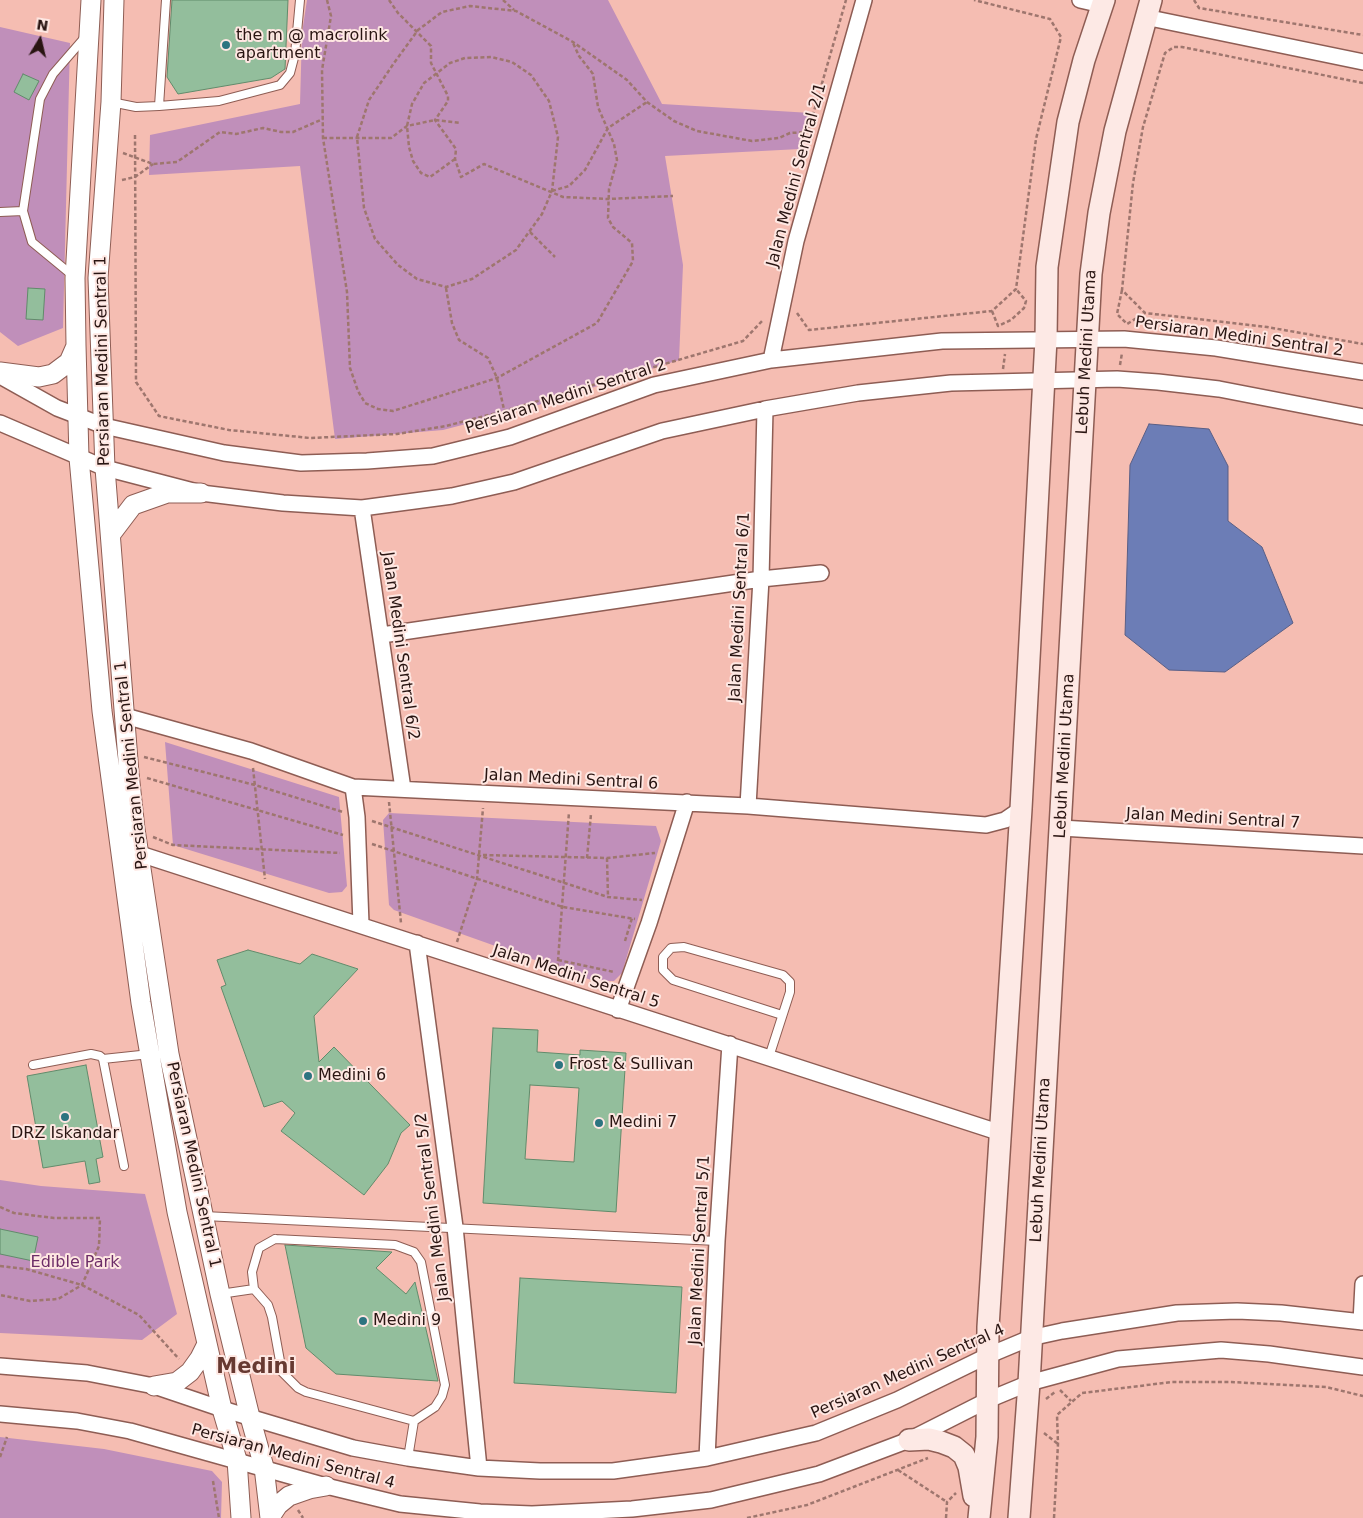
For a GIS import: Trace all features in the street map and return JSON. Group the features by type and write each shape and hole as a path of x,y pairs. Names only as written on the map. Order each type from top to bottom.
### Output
{"main road":[{"path":"979,1518 988,1400 987,1356 1021,809 1046,339 1047,268 1068,122 1084,60 1103,3"},
{"name":"Lebuh Medini Utama","path":"1019,1518 1029,1383 1030,1338 1061,828 1091,274 1099,214 1115,131 1148,8"},
{"path":"909,1440 929,1439 941,1442 954,1447 964,1456 969,1467 979,1518"}],"street":[{"name":"Persiaran Medini Sentral 1","path":"91,0 87,34 75,278 76,345 79,458 102,711 121,858 150,1054 178,1212 222,1409 237,1460 241,1518"},
{"name":"Persiaran Medini Sentral 1","path":"114,0 112,102 98,278 105,468 129,773 135,829 169,1054 220,1294 264,1467 270,1518"},
{"name":"Jalan Medini Sentral 2/1","path":"772,360 796,241 864,0"},
{"path":"1080,0 1103,3"},
{"path":"1148,8 1363,62"},
{"name":"Persiaran Medini Sentral 2","path":"0,376 57,408 104,426 224,453 301,462 367,461 433,456 510,437 654,385 772,360 942,340 1124,339 1216,348 1363,372"},
{"path":"0,372 39,377 53,374 69,362 76,345"},
{"path":"111,534 133,505 166,493 201,493 283,503 362,508 452,496 514,482 662,431 765,409 858,393 951,383 1117,379 1219,390 1363,417"},
{"name":"Jalan Medini Sentral 6/1","path":"748,806 760,579 765,409"},
{"path":"0,423 105,468 201,493"},
{"name":"Jalan Medini Sentral 6/2","path":"362,508 382,634 395,788"},
{"path":"382,634 760,579 821,573"},
{"name":"Jalan Medini Sentral 6","path":"125,716 251,751 353,787 592,800 687,802 986,825 1005,820 1021,809"},
{"path":"353,787 357,817 361,924"},
{"path":"618,1010 656,902 687,802"},
{"name":"Jalan Medini Sentral 7","path":"1061,828 1363,846"},
{"name":"Jalan Medini Sentral 5","path":"140,854 267,893 618,1010 730,1044 1002,1133"},
{"name":"Jalan Medini Sentral 5/2","path":"417,943 455,1227 479,1468"},
{"name":"Jalan Medini Sentral 5/1","path":"707,1458 717,1241 730,1044"},
{"path":"1362,1322 1363,1284"},
{"name":"Persiaran Medini Sentral 4","path":"0,1366 87,1373 154,1386 222,1409 353,1448 408,1458 479,1468 540,1471 613,1471 707,1458 816,1433 897,1400 987,1356 1030,1338 1122,1320 1177,1313 1237,1310 1362,1322"},
{"path":"154,1386 177,1382 190,1372 207,1344"},
{"name":"Persiaran Medini Sentral 4","path":"0,1414 76,1421 112,1427 264,1467 326,1486 400,1504 480,1512 532,1514 632,1509 711,1500 819,1474 909,1440 988,1400 1029,1383 1118,1359 1221,1350 1269,1354 1363,1367"},
{"path":"270,1518 278,1505 289,1496 309,1489 326,1486"}],"lane":[{"path":"159,106 166,0"},
{"path":"112,102 136,107 219,101 280,85 290,73 295,54 300,0"},
{"path":"75,278 32,242 23,211 40,99 54,74 87,34"},
{"path":"0,212 23,211"},
{"path":"769,1057 790,992 790,982 783,976 684,947 671,948 664,957 663,970 673,980 782,1015"},
{"path":"33,1065 91,1054 103,1059 150,1054"},
{"path":"103,1059 124,1166"},
{"path":"203,1216 717,1241"},
{"path":"408,1458 414,1421 436,1407 445,1385 421,1262 414,1252 395,1245 275,1239 259,1248 252,1272 254,1289 268,1305 282,1372 298,1388 414,1421"},
{"path":"220,1294 254,1289"}],"path":[{"path":"327,0 331,16 322,70 323,138 347,292 350,368 358,391 365,403 378,409 393,411 497,378 597,323 633,261 632,243 613,227 608,218 608,200 617,160 608,128 598,107 593,74 578,56 572,42"},
{"path":"389,0 398,13 418,30 431,46 431,64 437,72 448,96 448,101 436,120"},
{"path":"503,0 516,11 572,42 627,80 647,102 674,121 697,131 752,141 779,138 790,132 808,132 846,0"},
{"path":"797,314 809,330 992,312 1016,288 1036,139 1061,37 1050,19 974,0"},
{"path":"1194,0 1199,8 1363,35"},
{"path":"455,159 430,177 421,173 413,161 409,147 407,126 412,104 424,83 450,63 465,58 491,57 512,62 531,74 549,101 558,137 552,191 542,214 516,250 472,279 446,287 417,279 398,265 374,239 364,208 357,137 369,100 418,30 442,12 470,6 516,11"},
{"path":"1363,83 1182,47 1174,47 1165,53 1143,127 1135,173 1122,290 1117,314 1127,324 1145,313 1267,327 1363,344"},
{"path":"552,191 570,186 585,170 608,128 647,102"},
{"path":"107,147 153,164 178,162 220,132 236,134 263,128 293,132 323,119"},
{"path":"323,138 391,138 407,126 436,120 461,123"},
{"path":"436,120 456,149 455,159 461,177 484,164 563,197 608,200 673,196"},
{"path":"135,135 136,382 159,416 229,430 310,438 397,434 446,426 504,411 743,341 763,320"},
{"path":"105,184 136,177 153,164"},
{"path":"530,232 555,257"},
{"path":"446,287 452,323 459,340 488,358 497,378 510,437"},
{"path":"992,312 998,326 1011,320 1024,308 1026,301 1016,288"},
{"path":"1122,290 1145,313"},
{"path":"1119,369 1123,347"},
{"path":"1003,373 1005,353"},
{"path":"251,751 267,893"},
{"path":"128,753 255,785 390,826 608,897 656,902"},
{"path":"129,773 257,808 563,907 632,918 649,923"},
{"path":"395,788 390,826 402,938"},
{"path":"453,955 477,879 484,793"},
{"path":"555,989 563,907 570,798"},
{"path":"587,858 592,800"},
{"path":"135,829 173,845 340,853"},
{"path":"480,855 607,858 672,851"},
{"path":"607,858 608,897"},
{"path":"625,941 632,918"},
{"path":"558,960 614,972"},
{"path":"0,1207 14,1213 54,1218 100,1218 99,1246 82,1285 58,1299 30,1301 0,1295"},
{"path":"0,1266 26,1269 82,1285 139,1315 190,1372"},
{"path":"1054,1518 1058,1444 1057,1416 1082,1393 1172,1382 1231,1382 1326,1387 1363,1396"},
{"path":"1044,1403 1047,1397 1060,1390 1071,1402"},
{"path":"1038,1428 1058,1444"},
{"path":"0,1457 7,1437"},
{"path":"748,1518 807,1505 930,1457"},
{"path":"898,1470 947,1502"},
{"path":"214,1481 219,1518"},
{"path":"946,1518 947,1502 960,1490"}],"green space":[{"path":"307,0 608,0 662,104 811,113 800,149 665,156 683,265 679,360 535,406 443,430 335,439 300,166 149,175 150,135 300,104 302,33"},
{"path":"0,27 70,43 63,328 18,346 0,332"},
{"path":"165,742 339,797 347,886 342,892 329,893 173,845"},
{"path":"389,813 656,826 661,841 622,973 614,981 594,981 394,910 389,905 383,820"},
{"name":"Edible Park","path":"0,1180 41,1186 145,1194 177,1314 142,1340 0,1333"},
{"path":"0,1437 104,1449 212,1471 222,1482 221,1518 0,1518"}],"water":[{"path":"1149,424 1209,429 1228,466 1228,521 1262,547 1293,623 1225,672 1169,670 1125,635 1130,465"}],"building":[{"name":"the m @ macrolink apartment","path":"172,0 288,0 285,69 271,78 178,94 167,77"},
{"path":"23,74 39,81 29,100 14,92"},
{"path":"28,288 45,289 43,320 26,319"},
{"name":"Medini 6","path":"248,950 300,964 312,954 358,969 314,1016 319,1062 334,1047 410,1125 401,1133 388,1164 364,1195 281,1131 295,1113 282,1101 264,1107 221,987 226,985 217,960"},
{"name":"Medini 7","path":"493,1028 538,1030 537,1052 580,1055 580,1050 626,1053 616,1212 483,1203","holes":["530,1085 579,1088 574,1162 525,1159"]},
{"name":"DRZ Iskandar","path":"86,1065 103,1157 96,1159 100,1182 89,1184 85,1161 43,1168 27,1076"},
{"path":"0,1229 38,1237 33,1261 0,1254"},
{"name":"Medini 9","path":"285,1245 392,1252 376,1268 406,1294 415,1282 438,1381 336,1374 306,1348"},
{"path":"520,1278 682,1287 676,1393 514,1383"}],"place":[{"name":"the m @ macrolink apartment","path":"226,45"},
{"name":"Frost & Sullivan","path":"559,1065"},
{"name":"Medini 6","path":"308,1076"},
{"name":"DRZ Iskandar","path":"65,1117"},
{"name":"Medini 7","path":"599,1123"},
{"name":"Medini 9","path":"363,1321"}],"district":[{"name":"Medini","path":"256,1368"}]}
